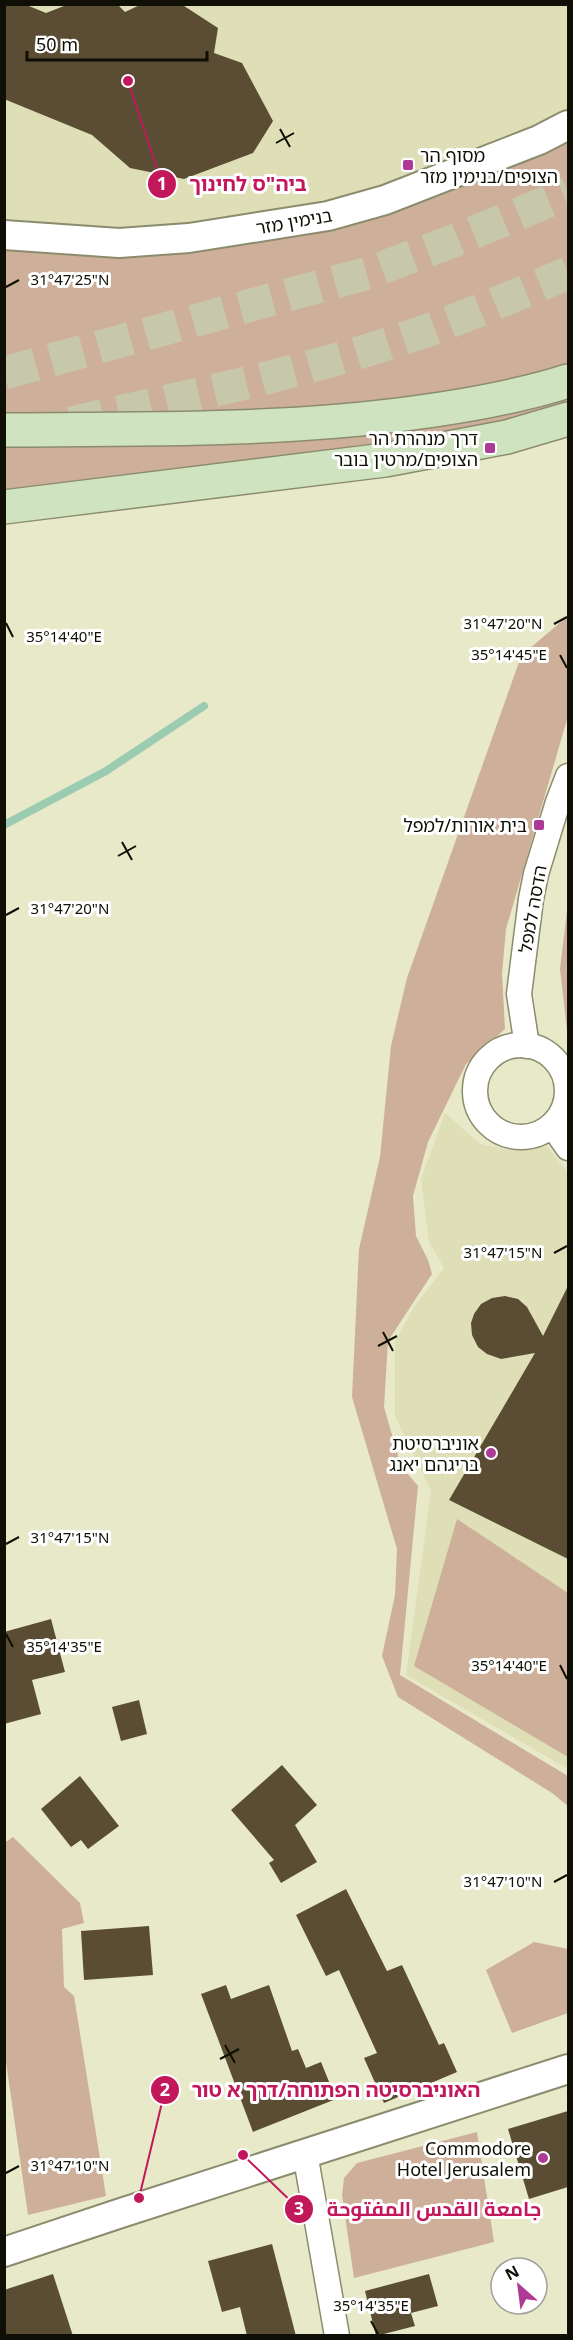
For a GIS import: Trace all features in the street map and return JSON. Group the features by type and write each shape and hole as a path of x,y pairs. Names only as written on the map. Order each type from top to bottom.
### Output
{"main road":[{"path":"4,430 163,429 354,421 468,406 568,381"},
{"path":"4,507 385,460 461,447 568,419"}],"street":[{"name":"בנימין מזר","path":"4,235 107,242 189,238 328,216 384,200 539,140 568,125"},
{"path":"532,430 568,429"},
{"name":"הדסה למפל","path":"527,1046 519,994 531,899 536,874 568,776"},
{"path":"527,1046 548,1053 556,1061 564,1075 567,1091 564,1107 552,1125 534,1135 517,1137 502,1133 488,1124 478,1109 475,1093 476,1080 482,1066 494,1054 508,1047 527,1046"},
{"path":"552,1125 568,1148"},
{"path":"4,2252 568,2069"},
{"path":"305,2153 338,2336"}],"shaded area":[{"path":"5,5 568,5 568,108 515,139 379,195 97,239 5,229"},
{"path":"568,139 568,364 484,387 373,405 263,416 5,417 4,247 149,253"},
{"path":"568,391 568,407 465,436 5,494 4,442"},
{"path":"568,616 568,716 506,929 502,973 505,1029 466,1064 428,1142 413,1196 416,1236 432,1274 388,1341 384,1407 401,1466 418,1486 400,1675 568,1776 568,1806 552,1793 398,1697 382,1656 395,1595 397,1549 352,1397 359,1249 380,1157 391,1046 407,978 519,662 529,649"},
{"path":"568,902 568,1039 560,969"},
{"name":"אוניברסיטת בריגהם יאנג","path":"445,1113 480,1144 513,1151 547,1146 568,1173 568,1769 406,1675 431,1491 395,1416 395,1342 414,1307 444,1268 429,1242 421,1179"},
{"path":"457,1519 568,1593 568,1757 414,1666"},
{"path":"13,1837 80,1903 84,1923 62,1929 64,1987 74,1996 106,2196 28,2215 4,2048 4,1843"},
{"path":"534,1942 568,1949 568,2013 512,2033 486,1970"},
{"path":"477,2132 494,2242 354,2278 342,2195 344,2178 357,2163"}],"building":[{"path":"4,4 24,4 46,13 69,4 117,4 125,12 142,4 181,4 218,28 214,53 242,63 273,121 253,153 184,179 130,168 92,135 4,99"},
{"path":"568,1286 568,1559 449,1500 535,1353 501,1359 487,1354 478,1347 472,1335 471,1323 474,1314 481,1304 492,1298 505,1296 518,1299 527,1307 543,1336"},
{"path":"51,1619 65,1672 32,1680 41,1714 4,1724 4,1632"},
{"path":"139,1700 147,1734 121,1741 112,1707"},
{"path":"282,1765 317,1805 295,1825 317,1862 281,1883 269,1863 274,1860 231,1810"},
{"path":"80,1776 119,1826 88,1849 81,1840 71,1847 41,1809"},
{"path":"346,1889 387,1971 402,1965 439,2045 444,2043 457,2072 384,2103 364,2058 377,2053 339,1970 326,1976 296,1915"},
{"path":"149,1926 153,1975 84,1980 81,1931"},
{"path":"226,1985 231,1999 269,1985 292,2051 298,2049 306,2068 321,2062 336,2099 253,2132 201,1994"},
{"name":"Commodore Hotel Jerusalem","path":"568,2111 568,2187 529,2199 508,2129"},
{"path":"272,2244 296,2336 247,2336 240,2307 222,2312 208,2261"},
{"path":"53,2274 73,2336 4,2336 4,2290"},
{"path":"429,2274 438,2306 411,2313 415,2326 376,2336 365,2291"}],"waterway":[{"path":"4,825 106,771 204,706"}],"tunnel":[{"path":"4,373 368,273 456,240 568,193"},
{"path":"71,423 343,358 452,321 568,273"}],"place":[{"name":"ביה\"ס לחינוך","path":"128,81"},
{"name":"מסוף הר הצופים/בנימין מזר","path":"408,165"},
{"name":"דרך מנהרת הר הצופים/מרטין בובר","path":"490,448"},
{"name":"בית אורות/למפל","path":"539,825"},
{"name":"אוניברסיטת בריגהם יאנג","path":"491,1453"},
{"name":"جامعة القدس المفتوحة","path":"243,2155"},
{"name":"Commodore Hotel Jerusalem","path":"543,2158"},
{"name":"האוניברסיטה הפתוחה/דרך א טור","path":"139,2198"}]}
